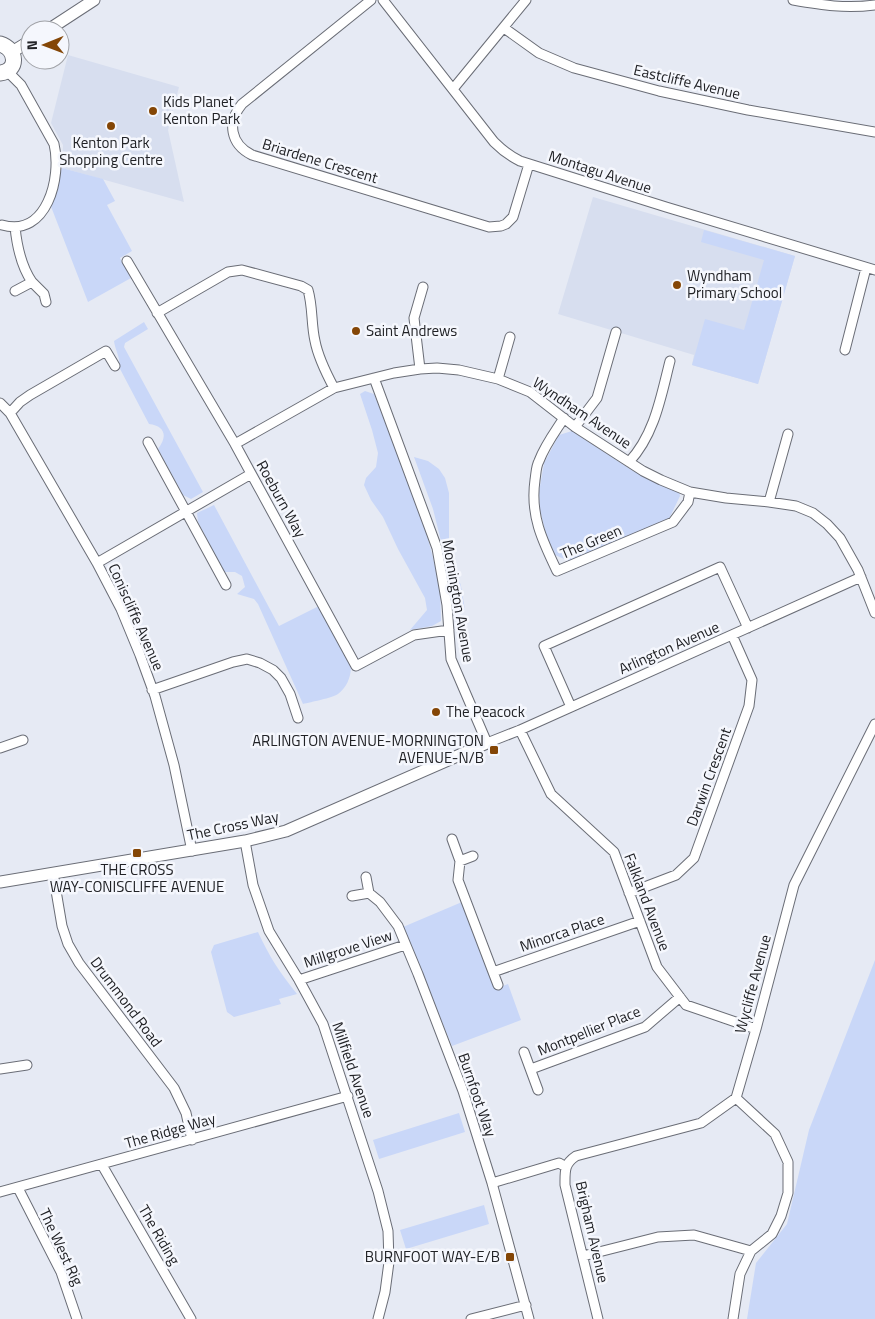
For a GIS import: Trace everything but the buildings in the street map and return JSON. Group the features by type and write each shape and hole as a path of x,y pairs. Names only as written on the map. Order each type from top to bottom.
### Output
{"main road":[{"path":"3,72 11,68 14,60 6,48"}],"street":[{"path":"63,20 94,0"},
{"name":"Briardene Crescent","path":"372,0 238,109 233,120 233,131 241,148 252,155 488,227 506,224 514,217 529,164"},
{"name":"Montagu Avenue","path":"383,0 499,147 512,157 666,207 871,269"},
{"path":"453,89 526,0"},
{"path":"793,0 847,7 875,5"},
{"name":"Eastcliffe Avenue","path":"504,28 539,53 574,68 659,91 748,110 875,132"},
{"path":"6,48 20,44"},
{"path":"2,226 20,227 35,220 46,205 50,195 56,155 54,144 21,85 3,72"},
{"path":"15,227 17,245 26,274 44,294 46,302"},
{"name":"Roeburn Way","path":"127,261 235,444 356,666 414,635 449,630"},
{"path":"845,350 871,269"},
{"path":"157,313 228,272 242,270 302,286 308,290 312,302 315,341 324,369 334,388"},
{"path":"15,291 32,282"},
{"path":"420,369 414,318 423,287"},
{"path":"575,426 597,398 616,332"},
{"path":"498,378 510,337"},
{"path":"10,413 30,394 106,351 115,366"},
{"path":"630,462 639,452 652,427 670,361"},
{"name":"Wyndham Avenue","path":"235,444 334,388 394,373 420,369 459,370 498,378 530,392 575,426 643,471 660,480 690,492 796,506 813,513 840,538 861,577"},
{"name":"Mornington Avenue","path":"374,378 437,548 447,605 451,659 487,743"},
{"name":"Coniscliffe Avenue","path":"0,403 10,413 97,563 125,618 152,690 174,765 192,851"},
{"name":"The Green","path":"564,418 538,462 534,487 534,510 541,537 556,571 673,522 688,502 690,492"},
{"path":"769,502 788,434"},
{"path":"148,442 226,585"},
{"path":"97,563 251,474"},
{"path":"571,707 544,646 720,567 748,628"},
{"path":"861,577 875,613"},
{"name":"Arlington Avenue","path":"487,743 520,730 861,577"},
{"name":"Darwin Crescent","path":"629,893 676,875 694,858 749,706 752,680 732,635"},
{"path":"152,690 247,659 273,670 281,678 290,694 298,718"},
{"name":"Wycliffe Avenue","path":"736,1098 794,885 875,724"},
{"name":"Falkland Avenue","path":"520,730 551,794 614,852 657,967 680,997 686,1004 756,1029"},
{"path":"0,748 23,740"},
{"name":"The Cross Way","path":"0,882 192,851 286,832 487,743"},
{"path":"452,839 460,861 458,880 498,985"},
{"name":"Millfield Avenue","path":"245,841 253,885 270,931 324,1024 378,1191 388,1231 389,1262 385,1292 378,1319"},
{"path":"460,861 473,856"},
{"name":"Drummond Road","path":"53,874 62,926 68,944 79,963 174,1088 186,1113 192,1140"},
{"path":"352,896 369,893 366,878"},
{"name":"Burnfoot Way","path":"369,893 380,902 398,926 463,1091 492,1183 529,1319"},
{"name":"Minorca Place","path":"493,972 640,921"},
{"name":"Millgrove View","path":"300,980 405,945"},
{"name":"Montpellier Place","path":"531,1069 645,1027 680,997"},
{"name":"Montpellier Place","path":"524,1052 538,1090"},
{"path":"0,1069 27,1066"},
{"name":"The Ridge Way","path":"0,1192 348,1096"},
{"path":"733,1319 740,1274 751,1251 772,1234 781,1216 788,1192 788,1162 775,1134 736,1098"},
{"name":"Brigham Avenue","path":"598,1319 565,1185 566,1167 570,1160 576,1156 700,1122 736,1098"},
{"path":"492,1183 559,1163 566,1167"},
{"name":"The Riding","path":"102,1164 191,1319"},
{"name":"The West Rig","path":"18,1188 61,1272 77,1319"},
{"path":"583,1256 658,1237 694,1235 751,1251"},
{"path":"471,1319 526,1305"}],"shaded area":[{"name":"Kenton Park Shopping Centre","path":"70,56 179,87 168,130 184,202 62,168 63,145 51,123 64,70 70,70"},
{"path":"62,168 103,179 115,201 107,205 132,251 120,258 131,278 88,302 50,204"},
{"name":"Wyndham Primary School","path":"593,197 795,256 758,384 692,365 694,355 558,314"},
{"path":"704,230 795,256 758,384 692,365 705,319 744,330 764,260 701,242"},
{"path":"144,322 148,329 125,343 124,347 203,492 191,499 183,495 158,449 164,436 162,429 149,424 119,367 114,341"},
{"path":"365,391 374,394 423,520 440,587 441,621 432,626 410,630 427,610 425,598 383,517 371,500 364,485 366,478 376,467 378,453 360,394"},
{"path":"572,431 633,471 679,491 680,496 668,521 571,562 555,555 548,542 540,510 539,492 544,463 559,435"},
{"path":"414,457 428,461 439,469 445,478 449,493 449,546 461,586 465,610 455,614 453,589 433,509"},
{"path":"214,505 279,626 321,605 350,661 349,679 345,687 338,694 303,704 258,604 254,599 237,594 245,587 242,576 235,572 224,572 198,522 197,513"},
{"path":"462,902 495,989 508,984 521,1020 452,1046 403,927"},
{"path":"258,932 275,964 297,994 279,999 281,1004 234,1017 227,1012 211,952 214,945"},
{"path":"875,960 875,1319 747,1319 756,1263 787,1224 809,1130"},
{"path":"459,1113 465,1132 379,1159 373,1140"},
{"path":"484,1205 489,1224 406,1249 400,1230"}],"place":[{"name":"Kids Planet Kenton Park","path":"153,111"},
{"name":"Kenton Park Shopping Centre","path":"111,126"},
{"name":"Wyndham Primary School","path":"677,285"},
{"name":"Saint Andrews","path":"356,331"},
{"name":"The Peacock","path":"436,712"},
{"name":"ARLINGTON AVENUE-MORNINGTON AVENUE-N/B","path":"494,750"},
{"name":"THE CROSS WAY-CONISCLIFFE AVENUE","path":"137,853"},
{"name":"BURNFOOT WAY-E/B","path":"510,1257"}]}
